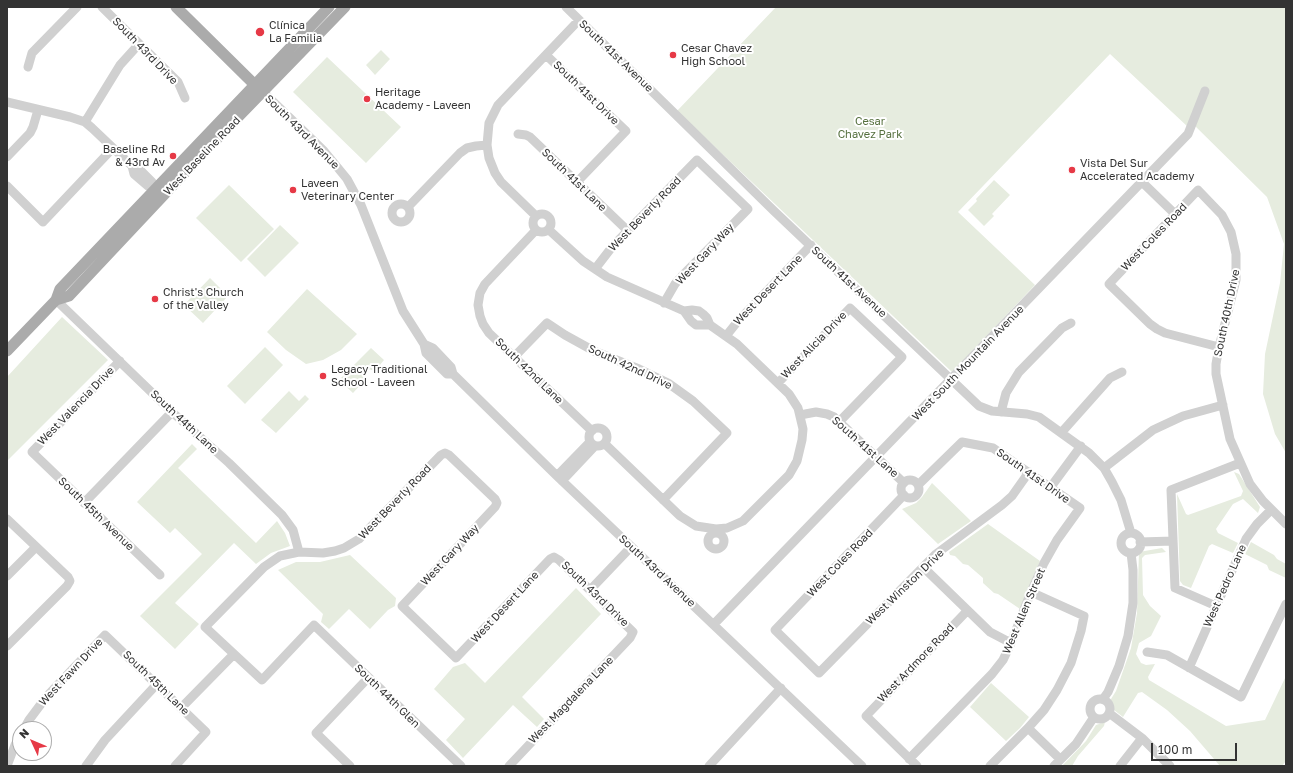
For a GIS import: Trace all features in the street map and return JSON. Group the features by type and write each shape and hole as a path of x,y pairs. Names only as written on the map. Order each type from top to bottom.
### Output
{"main road":[{"name":"South 43rd Avenue","path":"176,7 258,88"},
{"name":"West Baseline Road","path":"56,300 69,296 258,88 329,7"},
{"name":"West Baseline Road","path":"7,351 56,300 60,289 156,189 258,88 345,7"}],"street":[{"path":"28,66 32,53 77,7"},
{"name":"South 43rd Drive","path":"102,7 178,82 185,98"},
{"name":"South 41st Avenue","path":"566,7 640,78 670,110 980,406 992,411 1027,414 1039,417 1081,446 1104,468 1121,500 1131,533"},
{"path":"536,216 501,182 495,173 489,158 487,145 489,123 498,105 579,20"},
{"path":"84,122 120,65 139,44"},
{"name":"South 41st Drive","path":"546,55 626,131 577,182"},
{"name":"South 43rd Avenue","path":"258,88 324,151 347,179 361,205 403,311 424,344 426,353 447,374 453,374 631,548 782,688 862,766"},
{"name":"West South Mountain Avenue","path":"714,624 1188,134 1205,91"},
{"path":"7,102 70,117 84,122 132,166 134,174 148,186 156,189"},
{"path":"7,157 30,133 38,110"},
{"name":"South 41st Lane","path":"518,134 530,137 628,231"},
{"path":"408,207 460,153 467,148 487,145"},
{"path":"7,186 43,222 113,148"},
{"name":"West Beverly Road","path":"595,269 605,255 697,160 748,209"},
{"path":"1142,182 1175,214"},
{"name":"West Coles Road","path":"1198,190 1109,284 1150,324 1165,334 1219,347"},
{"name":"South 40th Drive","path":"1198,190 1222,215 1231,232 1236,254 1236,280 1216,364 1216,374 1230,439 1250,484 1271,510 1286,524"},
{"name":"West Gary Way","path":"664,302 675,284 682,276 748,209"},
{"path":"542,214 548,215 552,224 549,230 541,232 536,230 533,224 536,216 542,214"},
{"name":"South 42nd Lane","path":"536,230 484,284 480,293 478,305 483,324 489,333 592,431 599,428 606,432 608,437 605,444 688,522 696,526 716,531 728,528 743,521 751,514 789,475 797,460 803,429 800,415"},
{"path":"549,230 595,269 614,280 684,311 691,322 696,325 710,325 726,336 790,394 798,408 800,415"},
{"name":"West Desert Lane","path":"726,336 738,321 811,245"},
{"name":"South 44th Lane","path":"56,300 120,360 172,412 229,463 288,521 293,530 299,552"},
{"name":"West Alicia Drive","path":"778,383 850,308 902,357 839,422"},
{"name":"South 42nd Drive","path":"514,357 547,323 594,351 639,369 668,383 693,401 727,433 663,500"},
{"path":"1001,412 1006,393 1019,372 1062,328 1071,323"},
{"name":"West Valencia Drive","path":"32,452 120,360"},
{"path":"1061,433 1110,378 1122,372"},
{"path":"1104,468 1153,430 1184,416 1223,405"},
{"path":"84,503 172,412"},
{"name":"South 41st Lane","path":"800,415 821,413 834,417 904,483"},
{"path":"592,431 589,436 592,444 600,447 605,444"},
{"name":"South 41st Drive","path":"962,442 993,448 1080,508"},
{"name":"West Coles Road","path":"819,673 775,630 904,495 909,498 914,497 918,493 918,485 962,442"},
{"path":"559,478 592,444"},
{"path":"1050,488 1081,446"},
{"name":"South 45th Avenue","path":"32,452 160,576"},
{"name":"West Beverly Road","path":"234,654 205,627 264,567 280,556 299,552 323,553 335,551 355,542 444,453 495,499 497,503"},
{"path":"1216,606 1175,588 1171,490 1240,463"},
{"name":"West Winston Drive","path":"819,673 936,554 1002,506 1012,496 1029,472"},
{"path":"904,495 902,491 904,483 912,480 918,485"},
{"name":"West Gary Way","path":"456,658 402,606 495,507 497,503"},
{"name":"West Allen Street","path":"909,759 992,674 1003,660 1030,592 1044,563 1057,540 1080,508"},
{"name":"West Pedro Lane","path":"1189,668 1246,539 1257,524 1271,510"},
{"path":"7,519 68,576 70,581 67,586 7,646"},
{"path":"1134,533 1138,537 1140,545 1137,550 1131,553 1123,549 1121,543 1122,537 1134,533"},
{"path":"1140,542 1173,541"},
{"path":"7,576 36,547"},
{"path":"590,590 631,548"},
{"path":"1103,700 1119,666 1128,636 1133,603 1133,570 1131,553"},
{"name":"South 43rd Drive","path":"554,557 632,629 633,634"},
{"name":"West Desert Lane","path":"456,658 550,559 554,557"},
{"path":"923,567 990,632 1011,643"},
{"path":"990,766 1028,728 1057,690 1071,663 1081,631 1084,616 1030,592"},
{"path":"1147,652 1167,655 1241,697 1286,604"},
{"name":"West Ardmore Road","path":"909,759 866,716 967,611"},
{"name":"South 44th Glen","path":"234,654 262,680 314,625 461,766"},
{"name":"West Magdalena Lane","path":"509,766 633,634"},
{"name":"South 45th Lane","path":"105,635 206,732 175,766"},
{"name":"West Fawn Drive","path":"28,721 47,696 105,635"},
{"path":"181,708 234,654"},
{"path":"350,766 316,733 368,678"},
{"path":"86,766 104,740 157,684"},
{"path":"709,766 782,688"},
{"path":"1100,699 1108,704 1110,710 1109,713 1102,718 1094,716 1090,712 1091,705 1094,700 1100,699"},
{"path":"1109,713 1142,738 1170,766"},
{"path":"1028,728 1057,763 1076,744 1094,716"},
{"path":"1120,766 1142,738"},
{"path":"7,766 11,743"},
{"path":"909,759 917,766"}],"green space":[{"name":"Cesar Chavez Park","path":"776,7 1286,7 1286,453 1275,434 1263,394 1265,354 1280,283 1284,244 1267,197 1193,124 1188,127 1110,54 958,212 1035,285 952,372 677,111"},
{"path":"381,50 390,59 375,75 366,65"},
{"path":"327,57 401,127 366,163 293,92"},
{"path":"994,180 1010,195 992,214 994,216 984,226 968,210"},
{"path":"229,185 274,229 241,262 196,218"},
{"path":"280,225 299,243 265,277 247,259"},
{"path":"210,278 228,296 203,323 184,305"},
{"path":"307,289 357,334 341,350 323,360 306,364 286,350 267,332"},
{"path":"62,317 108,360 7,461 7,377"},
{"path":"265,347 283,365 245,404 227,386"},
{"path":"371,348 384,360 375,371 368,369 365,380 353,393 339,380"},
{"path":"289,391 299,401 305,395 309,399 276,433 261,420"},
{"path":"192,444 197,449 178,468 256,543 277,521 285,533 290,546 271,553 256,564 234,543 175,603 199,624 175,649 140,616 202,554 175,528 170,533 137,502"},
{"path":"1234,472 1239,474 1260,507 1258,513 1243,499 1233,504 1216,529 1218,533 1238,543 1233,553 1212,544 1209,546 1191,588 1183,585 1180,581 1177,494 1186,514 1188,515 1241,496 1243,491"},
{"path":"932,483 971,521 938,544 902,509 916,503"},
{"path":"988,524 1040,561 1020,609 998,594 994,593 983,583 983,578 968,565 963,564 955,556 950,555 949,552"},
{"path":"1251,542 1274,555 1277,559 1286,564 1286,578 1269,570 1267,565 1245,554"},
{"path":"1162,548 1166,552 1145,555 1142,558 1143,595 1150,606 1161,616 1151,636 1139,643 1136,654 1141,663 1146,665 1155,664 1148,677 1149,680 1226,726 1265,720 1286,676 1286,761 1282,766 1220,766 1190,731 1167,710 1142,692 1138,693 1123,717 1114,710 1111,704 1111,699 1116,691 1131,648 1137,613 1139,552"},
{"path":"350,555 396,598 395,606 388,610 370,629 349,609 329,629 321,622 323,614 278,570 296,562 320,562"},
{"path":"576,588 601,614 522,697 544,719 537,727 513,705 463,758 446,740 465,719 434,689 453,667 465,663 485,683"},
{"path":"991,683 1029,717 1006,741 970,707"},
{"path":"1105,722 1104,726 1078,756 1072,766 1062,766 1086,741 1096,725"}],"place":[{"name":"Clínica La Familia","path":"260,32"},
{"name":"Cesar Chavez High School","path":"673,55"},
{"name":"Heritage Academy - Laveen","path":"367,99"},
{"name":"Baseline Rd & 43rd Av","path":"173,156"},
{"name":"Vista Del Sur Accelerated Academy","path":"1072,170"},
{"name":"Laveen Veterinary Center","path":"293,190"},
{"name":"Christ's Church of the Valley","path":"155,299"},
{"name":"Legacy Traditional School - Laveen","path":"323,376"}]}
